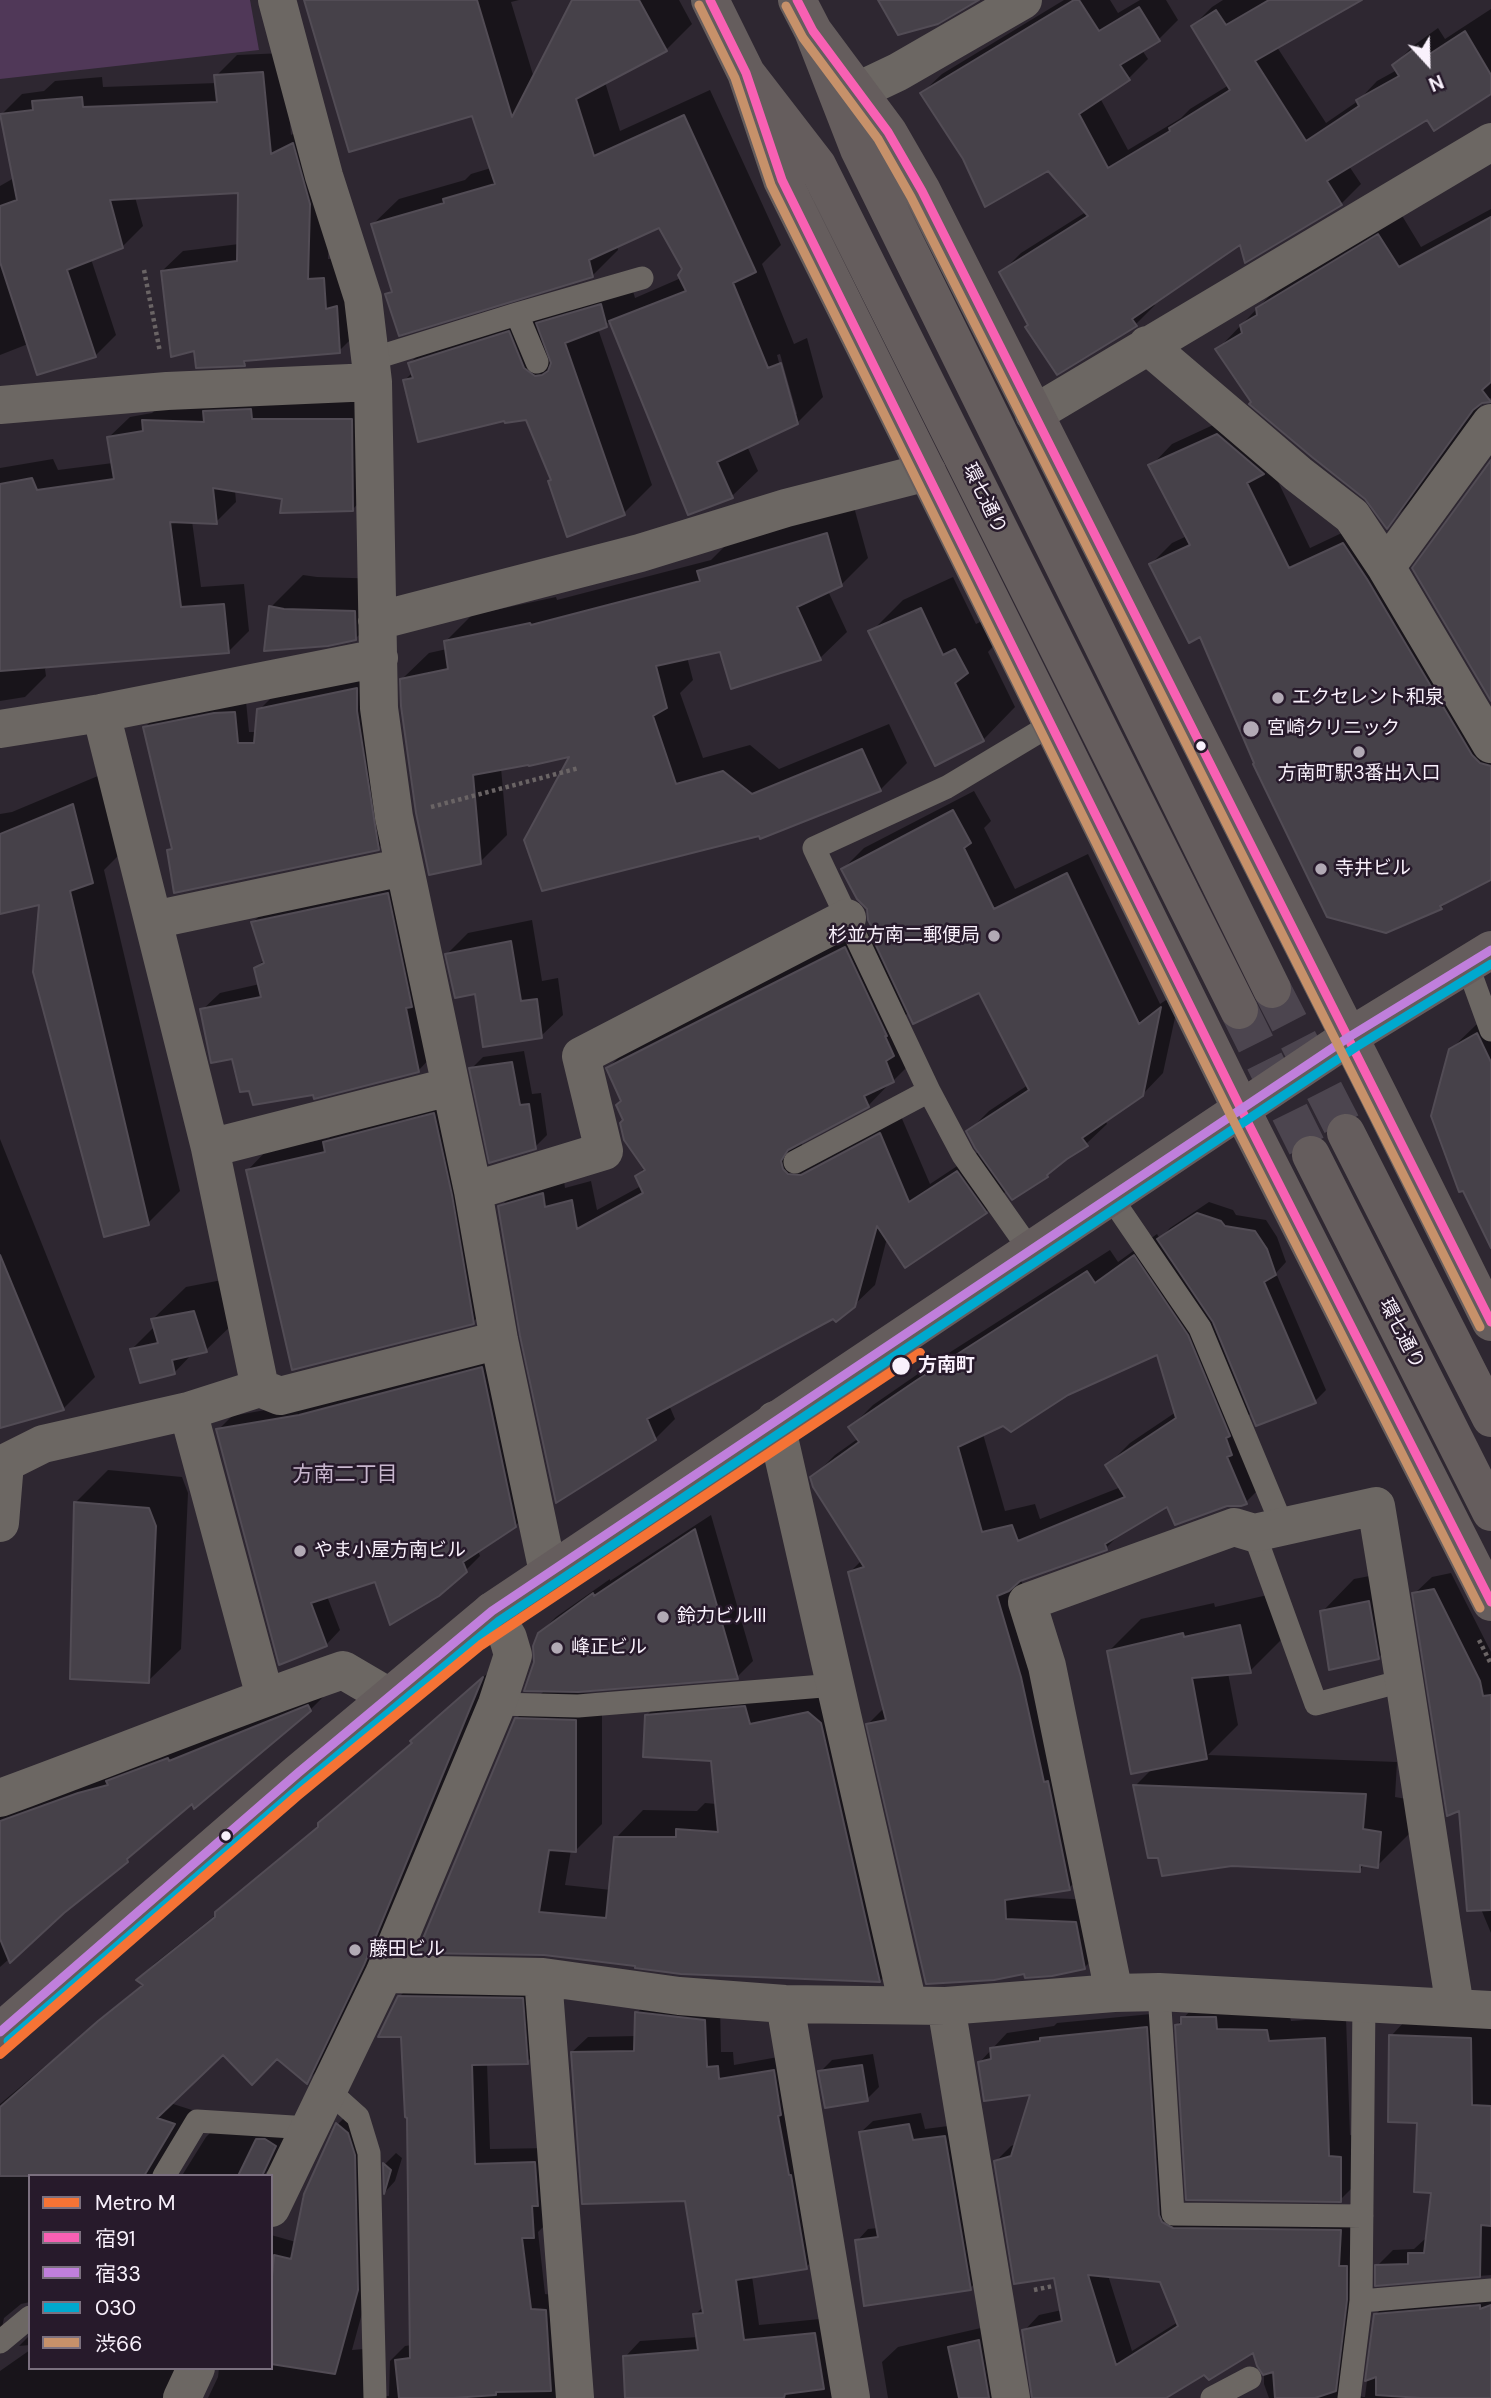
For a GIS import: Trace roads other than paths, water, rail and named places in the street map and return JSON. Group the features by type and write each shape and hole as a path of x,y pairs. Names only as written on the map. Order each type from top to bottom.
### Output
{"main road":[{"name":"環七通り","path":"710,0 746,73 817,165 1239,1010"},
{"path":"805,16 888,132 922,191 1491,1322"},
{"path":"805,16 859,149 1272,989"},
{"path":"746,73 782,180 1241,1110 1491,1602"},
{"path":"0,2032 492,1611 1349,1037 1479,957"},
{"path":"1346,1133 1491,1418"},
{"name":"環七通り","path":"1311,1155 1491,1512"}],"street":[{"path":"277,0 324,176 363,298 373,370 379,708 394,817 473,1191 499,1340 548,1572"},
{"path":"858,91 898,72 1023,0"},
{"path":"1034,414 1491,142"},
{"path":"1147,345 1288,466 1352,516 1386,567 1491,744"},
{"path":"2,398 167,391 373,370"},
{"path":"1386,567 1491,423"},
{"path":"0,729 101,713 378,640 640,553 786,508 927,472"},
{"path":"101,713 209,1148 260,1388"},
{"path":"153,920 404,867"},
{"path":"473,1191 604,1151 581,1056 847,918"},
{"path":"209,1148 449,1087"},
{"path":"0,1523 3,1464 43,1444 188,1411 260,1388 279,1396 499,1340"},
{"path":"188,1411 265,1697"},
{"path":"775,1420 908,2005"},
{"path":"384,1974 543,1977 680,1996 785,2004 946,2006 1159,1992 1473,2008 1421,1798 1406,1680 1376,1506 1268,1529 1234,1528 1027,1602 1047,1665 1114,1993"},
{"path":"273,2204 384,1974 497,1704 513,1655 508,1638 492,1611"},
{"path":"0,1798 343,1670 389,1697"},
{"path":"543,1977 575,2398"},
{"path":"785,2004 851,2398"},
{"path":"946,2006 1011,2398"},
{"path":"182,2398 195,2370"}],"lane":[{"path":"373,370 517,314 642,278"},
{"path":"517,314 537,362"},
{"path":"1030,1250 963,1155 929,1091 814,848 947,787 1052,723"},
{"path":"1479,957 1491,1030"},
{"path":"796,1162 929,1091"},
{"path":"1110,1196 1200,1328 1268,1529 1316,1704 1406,1680"},
{"path":"497,1704 578,1706 835,1685"},
{"path":"1159,1992 1172,2214 1362,2216"},
{"path":"1349,2398 1361,2301 1364,2002"},
{"path":"329,2091 358,2117 369,2153 375,2398"},
{"path":"165,2174 197,2121 309,2128"},
{"path":"1361,2301 1491,2290"},
{"path":"0,2342 28,2319"},
{"path":"1212,2398 1250,2378"}],"tunnel":[{"path":"1272,989 1346,1133"},
{"path":"1239,1010 1311,1155"}],"metro line":[{"name":"M","path":"0,2054 297,1796 481,1645 920,1353"}],"place":[{"name":"エクセレント和泉","path":"1278,698"},
{"name":"宮崎クリニック","path":"1251,729"},
{"name":"方南町駅3番出入口","path":"1359,752"},
{"name":"寺井ビル","path":"1321,869"},
{"name":"杉並方南二郵便局","path":"994,936"},
{"name":"方南町","path":"901,1366"},
{"name":"やま小屋方南ビル","path":"300,1551"},
{"name":"鈴力ビルIII","path":"663,1617"},
{"name":"峰正ビル","path":"557,1648"},
{"name":"藤田ビル","path":"355,1950"}],"district":[{"name":"方南二丁目","path":"345,1475"}]}
